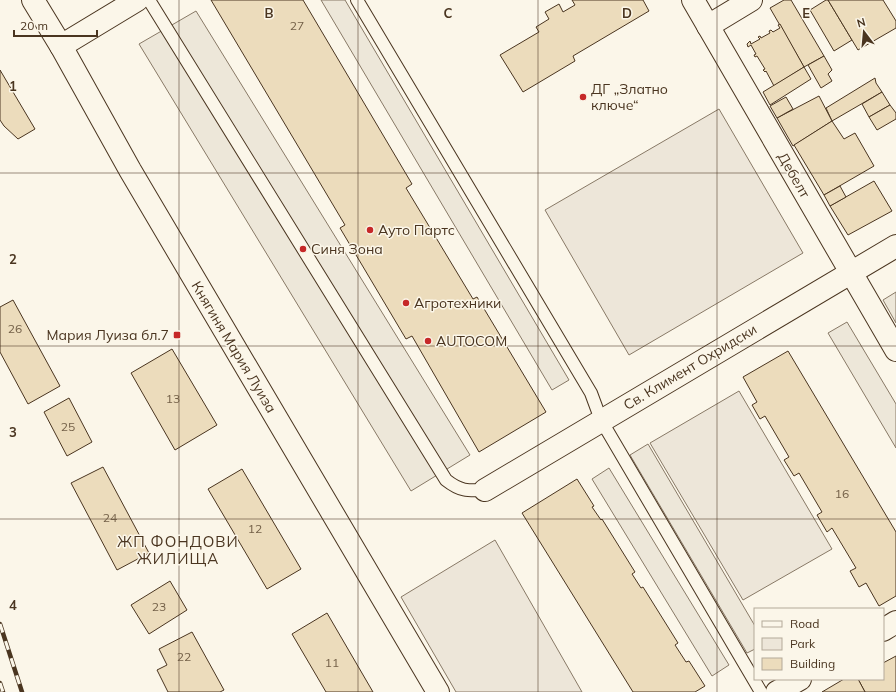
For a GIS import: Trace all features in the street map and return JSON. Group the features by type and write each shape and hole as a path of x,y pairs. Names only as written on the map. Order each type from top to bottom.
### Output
{"street":[{"name":"Княгиня Мария Луиза","path":"33,0 61,46 130,170 438,692"},
{"path":"61,46 137,0"},
{"name":"Дебелт","path":"693,0 896,350"},
{"path":"708,26 751,0"},
{"name":"Св. Климент Охридски","path":"485,490 896,246"},
{"path":"884,629 896,622"},
{"path":"777,692 798,680"}],"lane":[{"path":"149,0 437,467 446,480 454,486 466,491 485,490"},
{"path":"357,0 592,393 601,420 761,692"}],"green space":[{"path":"719,109 803,253 629,355 545,210"},
{"path":"739,391 832,549 743,600 650,443"},
{"path":"495,540 582,692 456,692 401,597"}],"shaded area":[{"path":"321,0 345,0 569,380 552,390"},
{"name":"Синя Зона","path":"196,11 470,455 411,491 139,44"},
{"path":"896,292 896,323 883,300"},
{"path":"847,322 896,404 896,448 828,333"},
{"path":"648,444 754,624 754,650 747,653 630,455"},
{"path":"609,468 729,665 712,676 592,479"}],"building":[{"path":"211,0 303,0 412,184 406,188 473,299 477,297 546,412 479,452 412,336 406,339 340,228 345,225"},
{"path":"572,0 643,0 649,11 573,56 575,61 523,92 500,55 539,32 536,27 549,19 545,12 559,4 563,12 575,5"},
{"path":"784,0 791,0 824,56 804,67 770,8"},
{"path":"828,0 852,40 834,51 810,10"},
{"path":"828,0 883,0 896,21 896,28 858,50"},
{"path":"780,24 804,67 774,86 766,71 765,72 763,70 765,69 757,56 755,57 754,55 756,54 751,45 748,47 747,44 750,41 751,44 760,39 758,37 760,36 761,38 770,33 769,31 771,30 773,32 780,28 778,25"},
{"path":"824,56 832,70 828,74 832,81 821,88 808,65"},
{"path":"804,67 811,79 770,105 763,92"},
{"path":"0,70 35,129 18,139 4,126 0,120"},
{"path":"875,78 876,83 882,92 832,121 826,108"},
{"path":"882,92 890,105 869,117 862,104"},
{"path":"819,96 832,121 793,146 777,118"},
{"path":"786,97 793,109 777,118 770,106"},
{"path":"890,105 896,113 896,119 877,130 869,117"},
{"path":"832,121 844,139 855,133 874,166 824,195 794,145"},
{"path":"874,181 892,211 848,235 830,206"},
{"path":"840,186 846,197 830,206 824,195"},
{"path":"13,300 60,386 28,404 0,352 0,307"},
{"path":"172,349 217,425 175,450 131,373"},
{"path":"788,351 896,532 896,596 879,606 866,583 859,587 850,571 856,568 832,528 827,532 817,515 822,512 799,473 794,476 784,460 789,457 765,416 760,419 752,405 757,402 743,377"},
{"path":"69,398 92,442 67,456 44,412"},
{"path":"103,467 149,553 117,570 71,483"},
{"path":"242,469 301,569 267,589 208,489"},
{"path":"577,479 594,506 592,507 601,520 602,519 635,572 632,574 641,588 643,587 678,643 675,645 686,662 689,661 705,686 695,692 633,692 522,513"},
{"path":"170,581 187,610 149,634 131,605"},
{"path":"327,613 373,692 326,692 292,634"},
{"path":"192,632 224,690 220,692 168,692 157,670 167,665 159,649"},
{"path":"896,656 896,692 865,692 859,680 884,680 884,662"},
{"path":"842,680 859,680 865,692 822,692"}],"railway":[{"path":"0,624 22,692"},
{"path":"0,683 3,692"}],"place":[{"name":"ДГ „Златно ключе“","path":"583,97"},
{"name":"Ауто Партс","path":"370,230"},
{"name":"Синя Зона","path":"303,249"},
{"name":"Агротехники","path":"406,303"},
{"name":"Мария Луиза бл.7","path":"177,335"},
{"name":"AUTOCOM","path":"428,341"}],"district":[{"name":"ЖП ФОНДОВИ ЖИЛИЩА","path":"178,550"}]}
